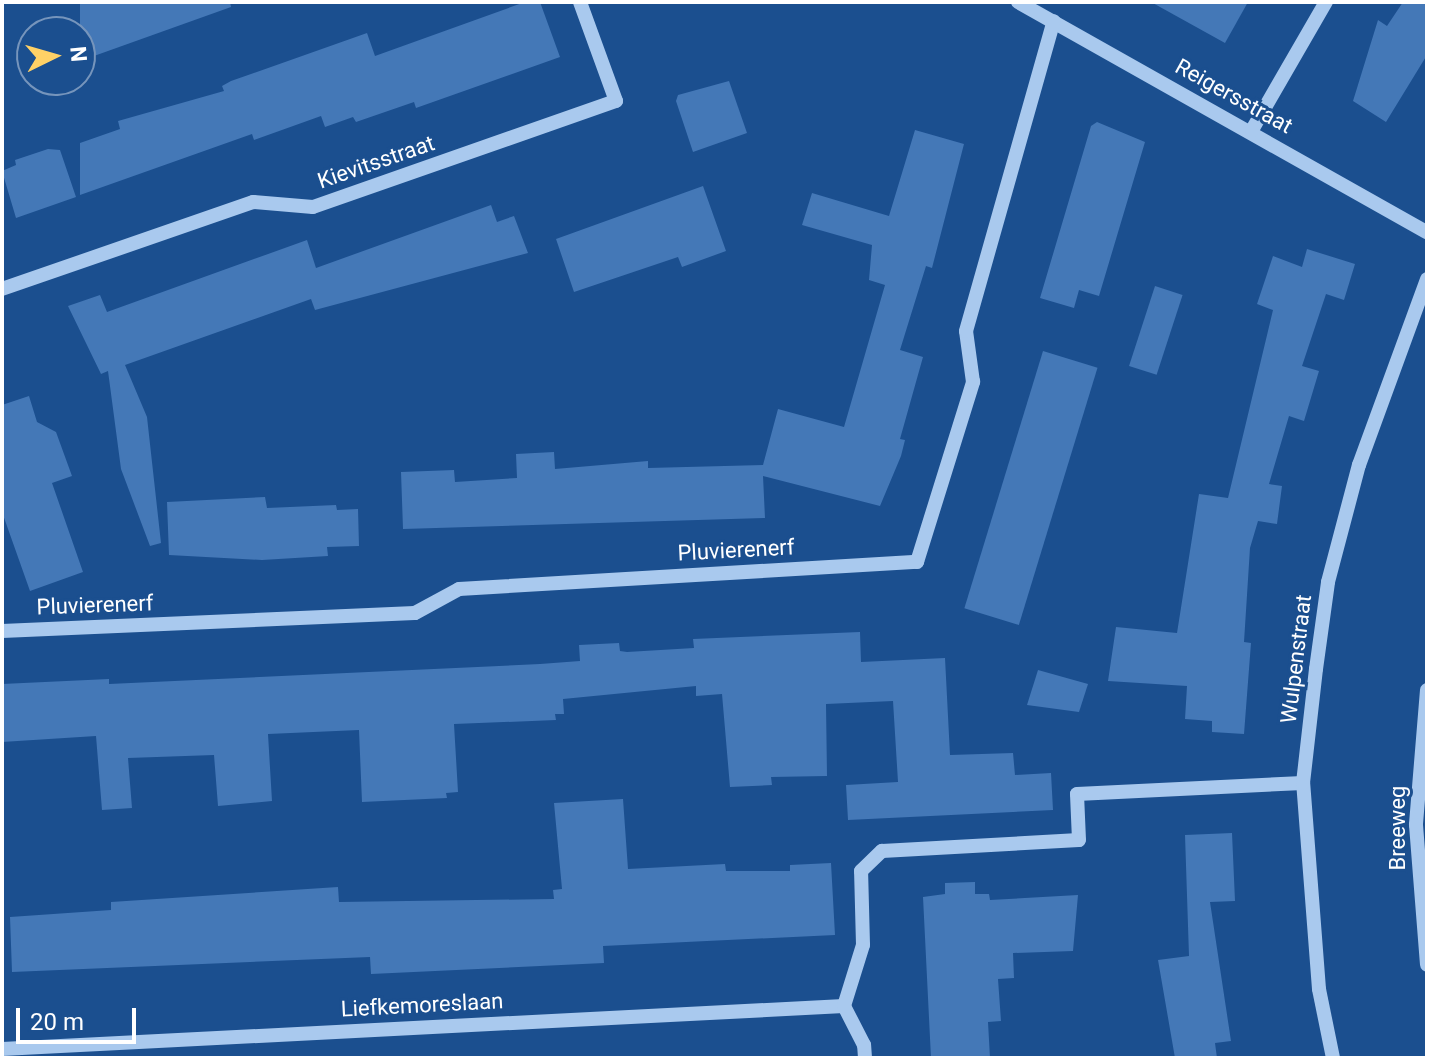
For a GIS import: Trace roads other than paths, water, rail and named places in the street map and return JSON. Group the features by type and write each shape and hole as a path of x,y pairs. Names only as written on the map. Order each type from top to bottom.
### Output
{"street":[{"name":"Kievitsstraat","path":"2,289 253,202 313,207 616,101 580,2"},
{"name":"Reigersstraat","path":"1018,2 1252,130 1427,232"},
{"path":"1252,130 1326,2"},
{"name":"Pluvierenerf","path":"2,631 415,613 459,589 917,562 973,382 966,331 1054,21"},
{"name":"Wulpenstraat","path":"1333,1058 1319,989 1303,783 1328,582 1359,465 1427,279"},
{"name":"Breeweg","path":"1427,690 1416,825 1427,965"},
{"path":"865,1058 864,1045 844,1006 863,945 861,871 882,851 1079,840 1077,794 1303,783"},
{"name":"Liefkemoreslaan","path":"2,1049 844,1006"}]}
